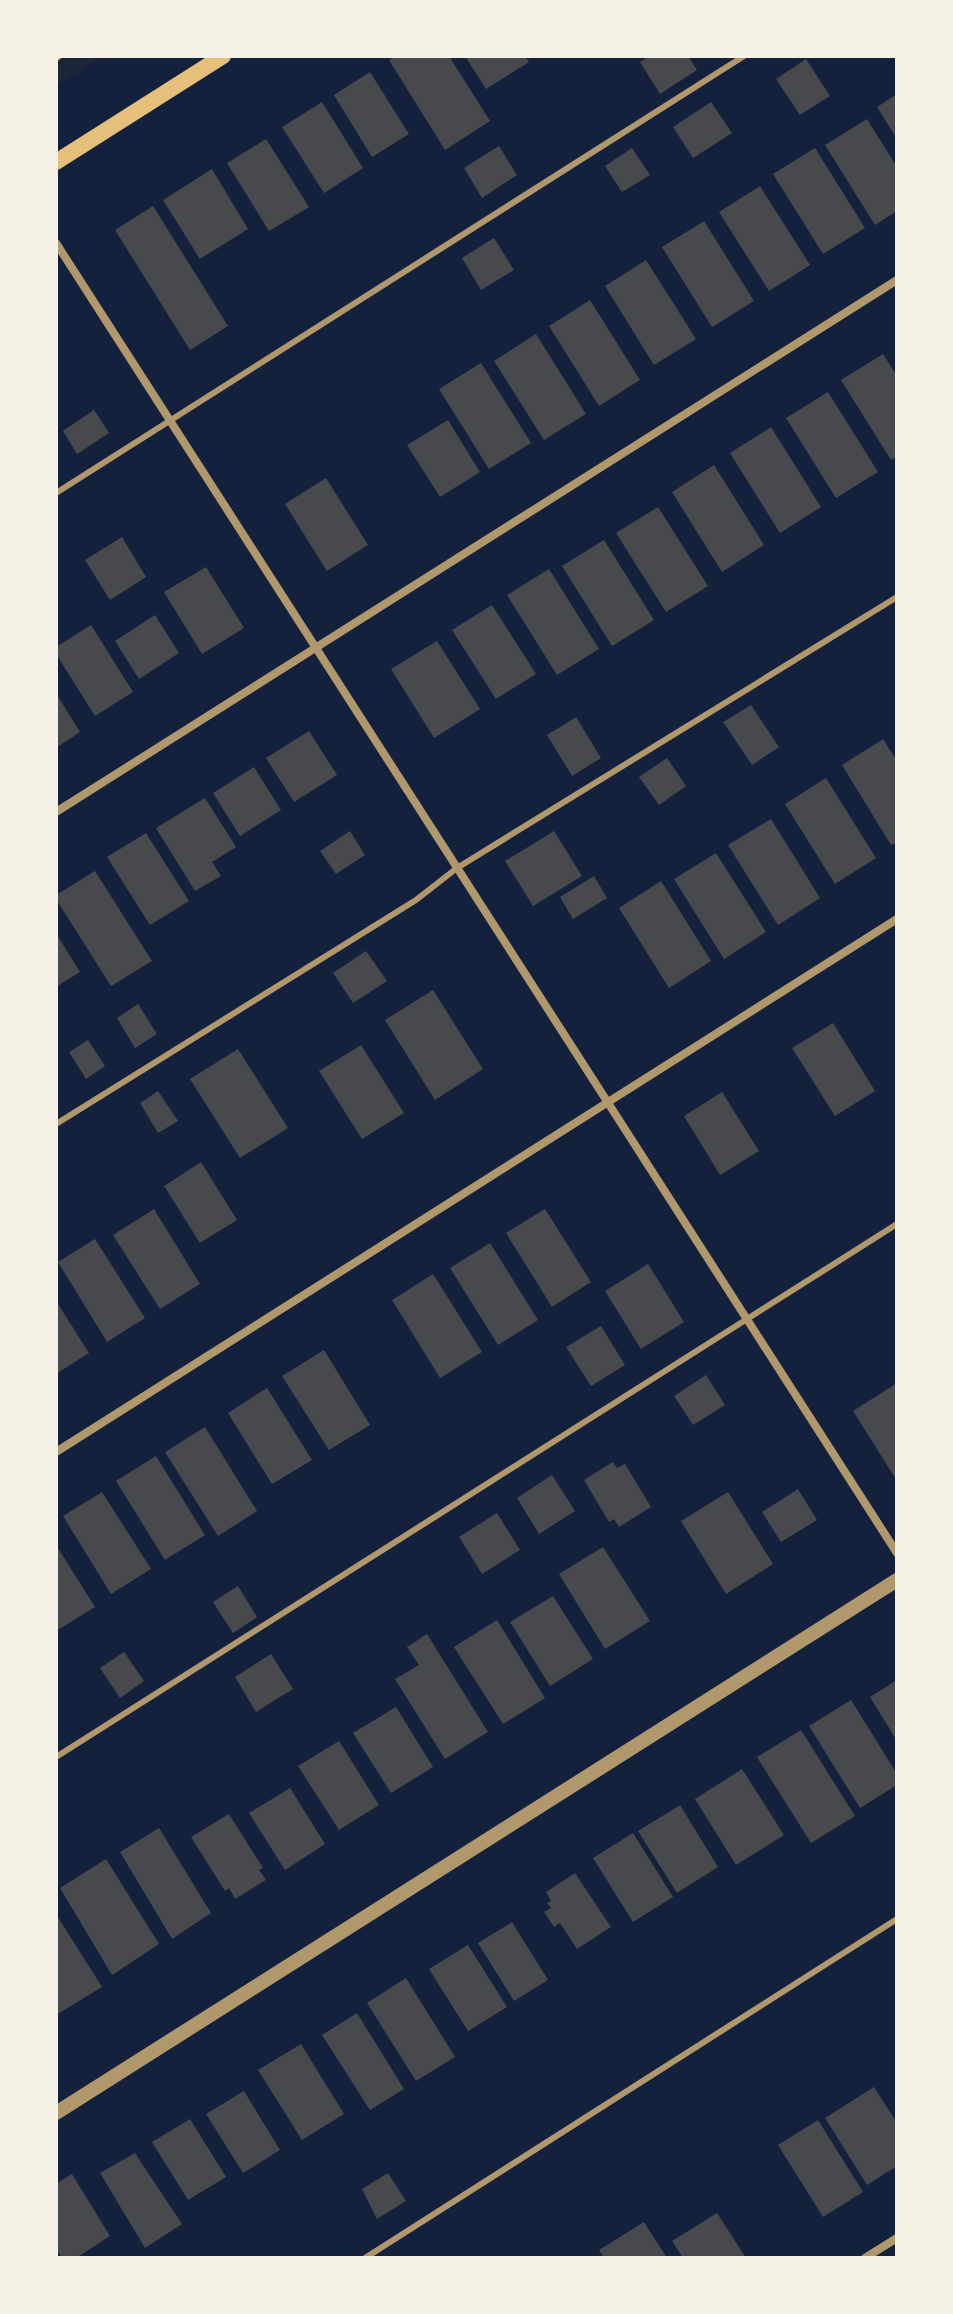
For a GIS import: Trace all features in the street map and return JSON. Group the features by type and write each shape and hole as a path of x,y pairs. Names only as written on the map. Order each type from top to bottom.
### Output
{"main road":[{"path":"56,162 223,56"}],"street":[{"path":"56,243 897,1553"},
{"path":"56,812 897,280"},
{"path":"56,1452 897,919"},
{"path":"56,2113 897,1580"},
{"path":"865,2258 897,2238"}],"lane":[{"path":"56,493 744,56"},
{"path":"56,1124 416,900 458,867 897,597"},
{"path":"56,1757 897,1224"},
{"path":"365,2258 897,1919"}],"shaded area":[{"path":"56,56 103,56 56,86"}],"building":[{"path":"396,56 449,56 490,121 445,150 389,60"},
{"path":"465,56 525,56 529,62 486,89"},
{"path":"649,56 688,56 697,70 660,94 640,62"},
{"path":"806,59 830,96 800,115 776,79"},
{"path":"370,72 409,134 372,157 334,95"},
{"path":"897,94 897,139 877,107"},
{"path":"322,102 363,168 324,193 282,127"},
{"path":"711,102 732,133 693,158 673,127"},
{"path":"867,119 897,167 897,211 875,225 825,145"},
{"path":"266,139 309,207 269,231 227,163"},
{"path":"499,146 517,175 482,198 464,168"},
{"path":"632,148 650,175 622,192 605,166"},
{"path":"815,148 865,228 823,254 773,174"},
{"path":"212,169 248,229 200,259 163,200"},
{"path":"760,186 810,265 769,291 719,212"},
{"path":"153,206 228,326 190,350 115,230"},
{"path":"704,221 754,301 712,327 662,247"},
{"path":"494,238 514,270 481,290 462,258"},
{"path":"646,260 696,339 654,365 605,286"},
{"path":"590,300 640,380 599,406 549,326"},
{"path":"536,334 586,414 544,440 494,361"},
{"path":"883,354 897,376 897,456 891,460 841,380"},
{"path":"481,363 531,443 489,469 439,389"},
{"path":"828,392 878,472 836,498 786,418"},
{"path":"94,410 109,433 77,454 63,431"},
{"path":"448,420 480,472 440,497 407,445"},
{"path":"771,427 821,507 780,533 730,453"},
{"path":"714,465 764,545 722,572 672,492"},
{"path":"326,478 368,545 327,571 285,504"},
{"path":"658,507 708,586 666,612 616,533"},
{"path":"122,537 146,577 110,600 85,560"},
{"path":"604,540 654,620 612,646 562,566"},
{"path":"206,567 244,628 202,654 164,592"},
{"path":"549,569 599,649 557,675 507,595"},
{"path":"492,605 536,674 496,699 452,630"},
{"path":"155,615 179,653 139,679 115,641"},
{"path":"91,625 133,692 95,716 56,654 56,647"},
{"path":"437,641 480,709 434,738 391,669"},
{"path":"56,693 80,732 56,748"},
{"path":"751,705 779,747 752,765 723,722"},
{"path":"576,717 601,758 572,776 547,735"},
{"path":"309,731 337,775 294,802 266,758"},
{"path":"883,739 897,761 897,842 891,845 842,765"},
{"path":"667,758 686,786 659,805 639,777"},
{"path":"254,767 281,810 240,836 213,793"},
{"path":"826,778 876,858 835,884 785,804"},
{"path":"205,798 236,847 212,862 221,876 195,891 156,828"},
{"path":"771,819 820,898 778,925 728,845"},
{"path":"350,831 365,855 336,874 320,851"},
{"path":"554,831 582,876 533,906 505,861"},
{"path":"146,833 189,901 150,925 107,857"},
{"path":"716,853 766,932 724,959 674,879"},
{"path":"95,871 152,961 111,986 56,899 56,895"},
{"path":"594,876 607,898 573,919 560,897"},
{"path":"661,881 711,961 669,988 619,908"},
{"path":"56,933 80,972 56,987"},
{"path":"366,951 387,981 353,1003 333,973"},
{"path":"433,990 483,1069 435,1100 385,1020"},
{"path":"138,1004 157,1034 135,1048 117,1018"},
{"path":"833,1023 875,1091 835,1116 792,1048"},
{"path":"88,1040 105,1066 86,1079 69,1052"},
{"path":"361,1045 404,1113 362,1139 319,1071"},
{"path":"238,1049 288,1128 240,1158 190,1079"},
{"path":"158,1091 178,1121 158,1133 140,1103"},
{"path":"722,1092 759,1151 720,1175 684,1116"},
{"path":"201,1162 237,1220 200,1243 164,1186"},
{"path":"154,1209 200,1284 160,1309 113,1235"},
{"path":"545,1209 591,1282 552,1307 506,1233"},
{"path":"95,1239 145,1318 107,1342 58,1262"},
{"path":"490,1243 538,1320 498,1345 450,1268"},
{"path":"648,1264 684,1322 641,1349 605,1291"},
{"path":"433,1274 482,1352 440,1378 392,1300"},
{"path":"56,1301 89,1353 56,1374"},
{"path":"601,1326 625,1365 591,1386 566,1347"},
{"path":"324,1350 370,1425 329,1450 282,1376"},
{"path":"706,1375 725,1405 693,1425 674,1396"},
{"path":"897,1383 897,1481 853,1411"},
{"path":"267,1388 312,1460 272,1484 228,1413"},
{"path":"205,1427 257,1511 218,1536 165,1452"},
{"path":"156,1456 205,1535 165,1560 116,1481"},
{"path":"613,1462 617,1468 625,1464 651,1507 619,1527 614,1519 609,1522 584,1480"},
{"path":"552,1475 575,1511 539,1534 517,1498"},
{"path":"798,1489 817,1520 781,1542 762,1512"},
{"path":"102,1492 151,1569 111,1594 63,1516"},
{"path":"728,1492 773,1564 726,1594 681,1521"},
{"path":"497,1513 520,1550 482,1574 459,1537"},
{"path":"56,1545 95,1607 56,1631"},
{"path":"603,1547 650,1621 605,1649 559,1574"},
{"path":"238,1586 257,1617 233,1633 213,1602"},
{"path":"553,1596 593,1659 550,1686 510,1622"},
{"path":"497,1620 545,1698 503,1724 454,1647"},
{"path":"427,1634 488,1732 445,1759 395,1679 419,1665 407,1647"},
{"path":"124,1652 144,1681 120,1698 100,1668"},
{"path":"271,1654 293,1689 256,1712 235,1677"},
{"path":"897,1680 897,1741 870,1697"},
{"path":"851,1700 897,1774 897,1785 860,1808 809,1726"},
{"path":"396,1707 433,1767 391,1793 353,1733"},
{"path":"801,1730 855,1816 811,1843 757,1757"},
{"path":"339,1741 379,1805 339,1830 298,1766"},
{"path":"742,1769 784,1835 736,1865 695,1799"},
{"path":"290,1788 325,1844 285,1870 249,1813"},
{"path":"680,1805 718,1867 677,1893 638,1831"},
{"path":"229,1814 263,1868 259,1870 266,1880 235,1899 229,1888 225,1891 191,1837"},
{"path":"159,1828 211,1913 172,1939 120,1852"},
{"path":"633,1833 673,1897 633,1922 593,1858"},
{"path":"106,1859 159,1944 112,1975 60,1888"},
{"path":"575,1873 611,1927 577,1949 560,1923 554,1927 544,1912 551,1908 546,1892"},
{"path":"56,1914 102,1987 56,2015"},
{"path":"512,1922 548,1980 514,2001 478,1943"},
{"path":"468,1945 507,2007 468,2031 429,1969"},
{"path":"406,1978 455,2057 416,2081 367,2003"},
{"path":"357,2013 404,2089 370,2110 322,2035"},
{"path":"301,2044 344,2114 302,2140 258,2070"},
{"path":"874,2087 897,2123 897,2166 867,2185 825,2118"},
{"path":"244,2091 280,2150 243,2173 206,2114"},
{"path":"190,2119 226,2177 188,2200 152,2142"},
{"path":"818,2120 863,2192 823,2217 778,2145"},
{"path":"135,2153 182,2224 145,2248 100,2173"},
{"path":"388,2173 406,2201 377,2219 362,2189"},
{"path":"72,2174 110,2236 76,2258 62,2258 56,2249 56,2184"},
{"path":"717,2213 746,2258 683,2258 672,2241"},
{"path":"644,2222 667,2258 604,2258 599,2250"}]}
